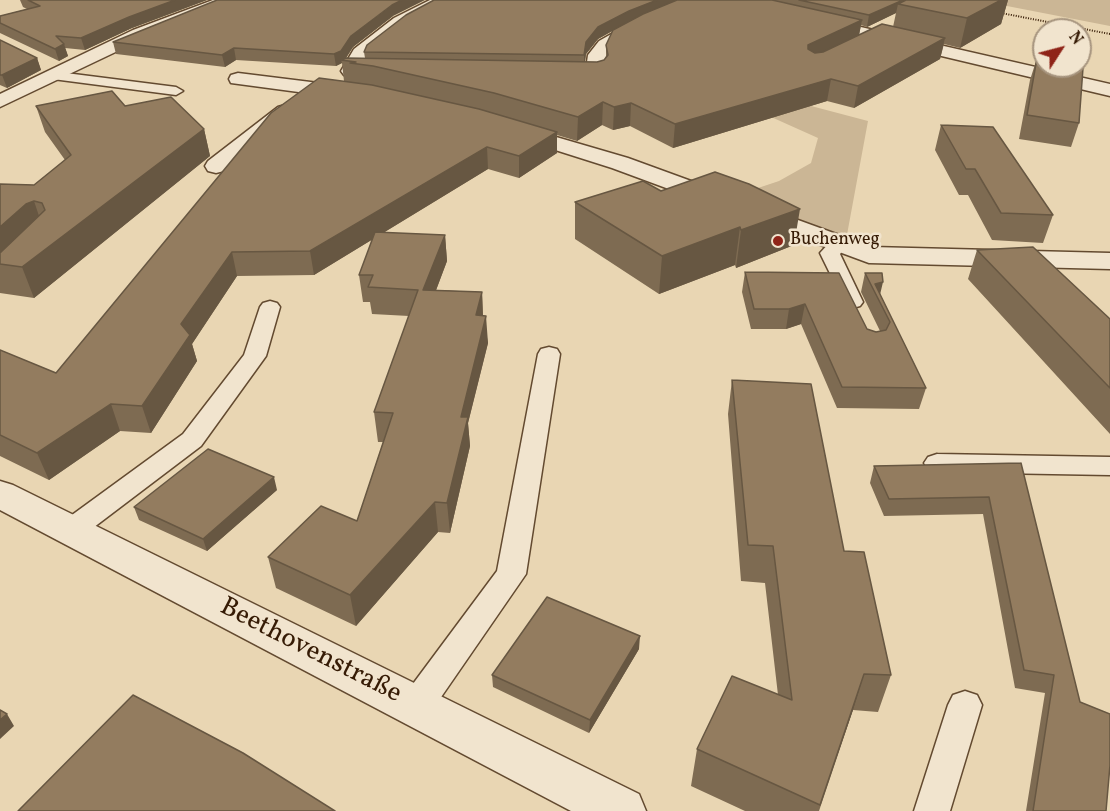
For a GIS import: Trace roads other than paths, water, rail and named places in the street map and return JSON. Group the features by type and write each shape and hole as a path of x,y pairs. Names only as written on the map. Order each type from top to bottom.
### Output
{"street":[{"path":"0,101 50,69 227,0"},
{"path":"216,166 315,89 344,71 360,72 360,53 400,21 442,0"},
{"path":"548,74 596,75 594,65 597,55 605,45 635,28 704,0"},
{"path":"804,19 1110,90"},
{"path":"238,79 375,96"},
{"path":"497,125 620,163 869,255 1110,261"},
{"name":"Beethovenstraße","path":"0,494 621,811"}],"lane":[{"path":"50,69 176,91"},
{"path":"838,245 830,253 863,323"},
{"path":"71,530 192,440 255,356 270,307"},
{"path":"416,706 511,574 549,354"},
{"path":"938,463 1110,466"},
{"path":"933,811 965,705"}],"place":[{"name":"Buchenweg","path":"778,241"}]}
